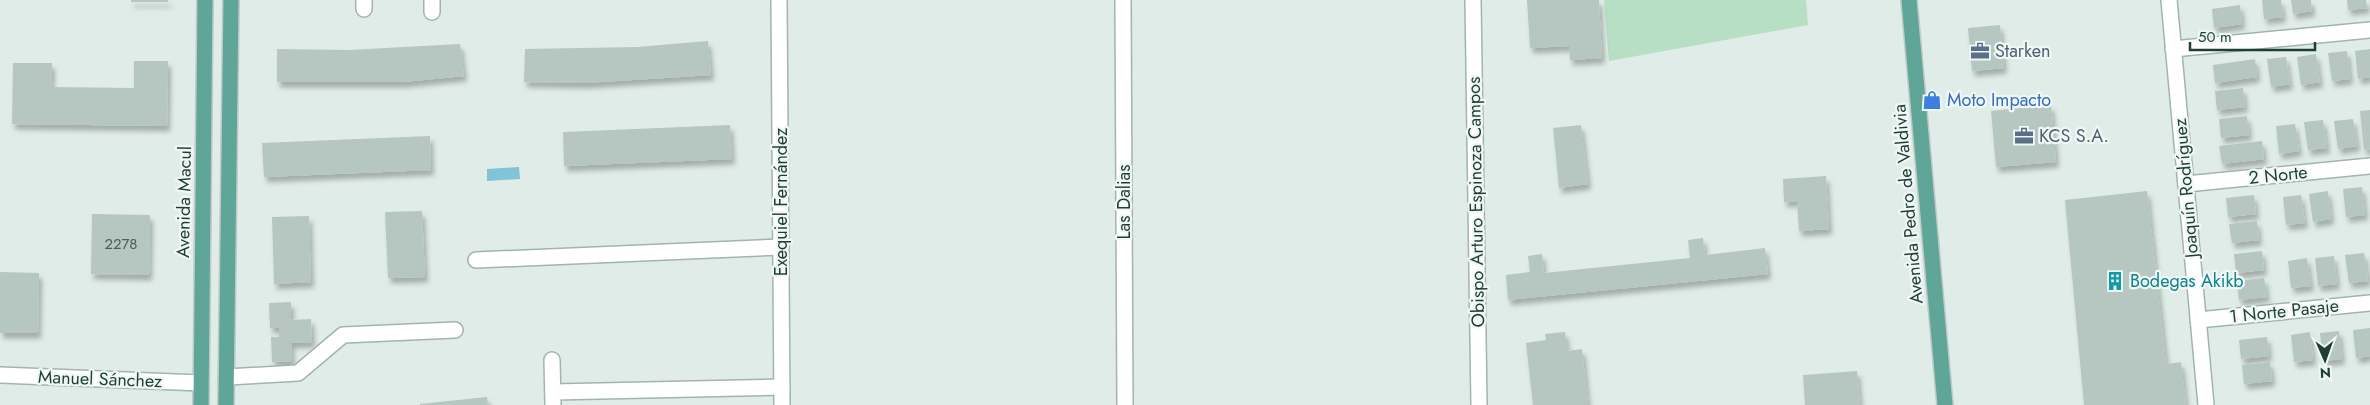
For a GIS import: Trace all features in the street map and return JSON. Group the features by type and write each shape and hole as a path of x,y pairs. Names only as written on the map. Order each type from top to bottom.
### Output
{"main road":[{"name":"Avenida Macul","path":"201,405 205,0"},
{"path":"226,405 231,0"},
{"name":"Avenida Pedro de Valdivia","path":"1909,0 1945,405"}],"street":[{"name":"Exequiel Fernández","path":"779,0 782,405"},
{"name":"Las Dalias","path":"1123,0 1125,405"},
{"name":"Obispo Arturo Espinoza Campos","path":"1473,0 1478,405"},
{"name":"Joaquín Rodríguez","path":"2169,0 2206,405"},
{"path":"2173,49 2370,30"},
{"name":"2 Norte","path":"2186,184 2370,166"},
{"path":"476,260 781,247"},
{"name":"1 Norte Pasaje","path":"2198,320 2370,303"},
{"path":"227,377 298,373 343,335 455,330"},
{"path":"552,360 553,399 782,387"},
{"name":"Manuel Sánchez","path":"0,375 201,383"}],"green space":[{"path":"1604,0 1806,0 1808,25 1609,61"}],"water":[{"path":"519,167 520,179 487,181 487,169"}],"building":[{"path":"131,0 168,0 168,2 131,2"},
{"path":"1527,0 1599,0 1602,58 1570,60 1569,46 1530,48"},
{"path":"2262,0 2281,0 2283,17 2264,19"},
{"path":"2291,0 2311,0 2312,11 2293,14"},
{"path":"2347,0 2366,0 2367,8 2348,10"},
{"path":"2240,5 2242,24 2214,28 2212,9"},
{"path":"2000,25 2004,68 1972,71 1968,28"},
{"path":"708,41 711,75 585,83 524,82 525,49 637,47"},
{"path":"460,44 464,76 403,82 277,82 277,49 349,50"},
{"path":"2370,49 2370,77 2358,79 2355,51"},
{"path":"2347,51 2350,79 2332,81 2328,53"},
{"path":"2316,54 2320,82 2301,85 2297,57"},
{"path":"2286,57 2290,84 2271,87 2267,59"},
{"path":"2255,59 2257,77 2215,83 2213,65"},
{"path":"134,61 168,61 167,126 12,124 13,63 52,63 51,87 134,88"},
{"path":"2243,88 2245,107 2217,110 2215,91"},
{"name":"KCS S.A.","path":"2051,105 2056,162 1996,167 1991,111"},
{"path":"2370,110 2370,149 2364,150 2360,111"},
{"path":"2247,116 2249,135 2221,138 2219,119"},
{"path":"2353,119 2357,146 2338,149 2334,121"},
{"path":"2323,120 2327,148 2308,150 2304,122"},
{"path":"2295,124 2299,151 2279,154 2276,126"},
{"path":"730,125 732,159 564,166 563,132"},
{"path":"1581,125 1588,184 1559,188 1553,128"},
{"path":"430,136 431,170 264,177 262,143"},
{"path":"2262,141 2264,159 2222,164 2219,146"},
{"path":"1826,176 1829,229 1799,231 1797,201 1784,202 1783,179"},
{"path":"2362,187 2365,215 2346,217 2343,189"},
{"name":"Bodegas Akikb","path":"2147,191 2166,364 2181,362 2186,405 2084,405 2065,200"},
{"path":"2328,191 2331,219 2313,222 2309,194"},
{"path":"2254,195 2256,214 2228,217 2226,198"},
{"path":"2301,195 2305,223 2286,225 2283,197"},
{"path":"422,211 425,277 388,278 385,212"},
{"path":"92,214 150,215 149,275 91,274"},
{"path":"309,216 311,282 274,284 272,217"},
{"path":"2257,221 2259,240 2232,243 2229,224"},
{"path":"1703,238 1705,255 1765,248 1768,274 1508,300 1506,275 1530,272 1528,256 1542,254 1544,273 1690,258 1688,240"},
{"path":"2262,251 2264,270 2236,273 2234,254"},
{"path":"2364,253 2368,281 2349,283 2345,255"},
{"path":"2334,256 2337,284 2318,286 2315,258"},
{"path":"2307,258 2311,286 2291,288 2288,261"},
{"path":"0,272 39,273 38,333 0,333"},
{"path":"2264,278 2267,297 2239,300 2237,281"},
{"path":"291,302 291,320 311,319 312,342 291,343 292,361 272,362 271,337 279,337 279,328 270,328 269,303"},
{"path":"2370,328 2370,356 2356,358 2353,330"},
{"path":"2339,331 2342,359 2323,361 2320,333"},
{"path":"1565,332 1567,351 1582,349 1588,405 1533,405 1526,343 1546,340 1545,334"},
{"path":"2310,332 2313,360 2294,362 2291,335"},
{"path":"2267,337 2269,356 2241,359 2239,340"},
{"path":"2270,362 2272,381 2244,384 2242,365"},
{"path":"1857,371 1860,405 1805,405 1803,375"},
{"path":"487,397 488,405 420,405 420,404"}],"place":[{"name":"Starken","path":"1980,51"},
{"name":"Moto Impacto","path":"1932,100"},
{"name":"KCS S.A.","path":"2024,136"},
{"name":"Bodegas Akikb","path":"2115,281"}]}
